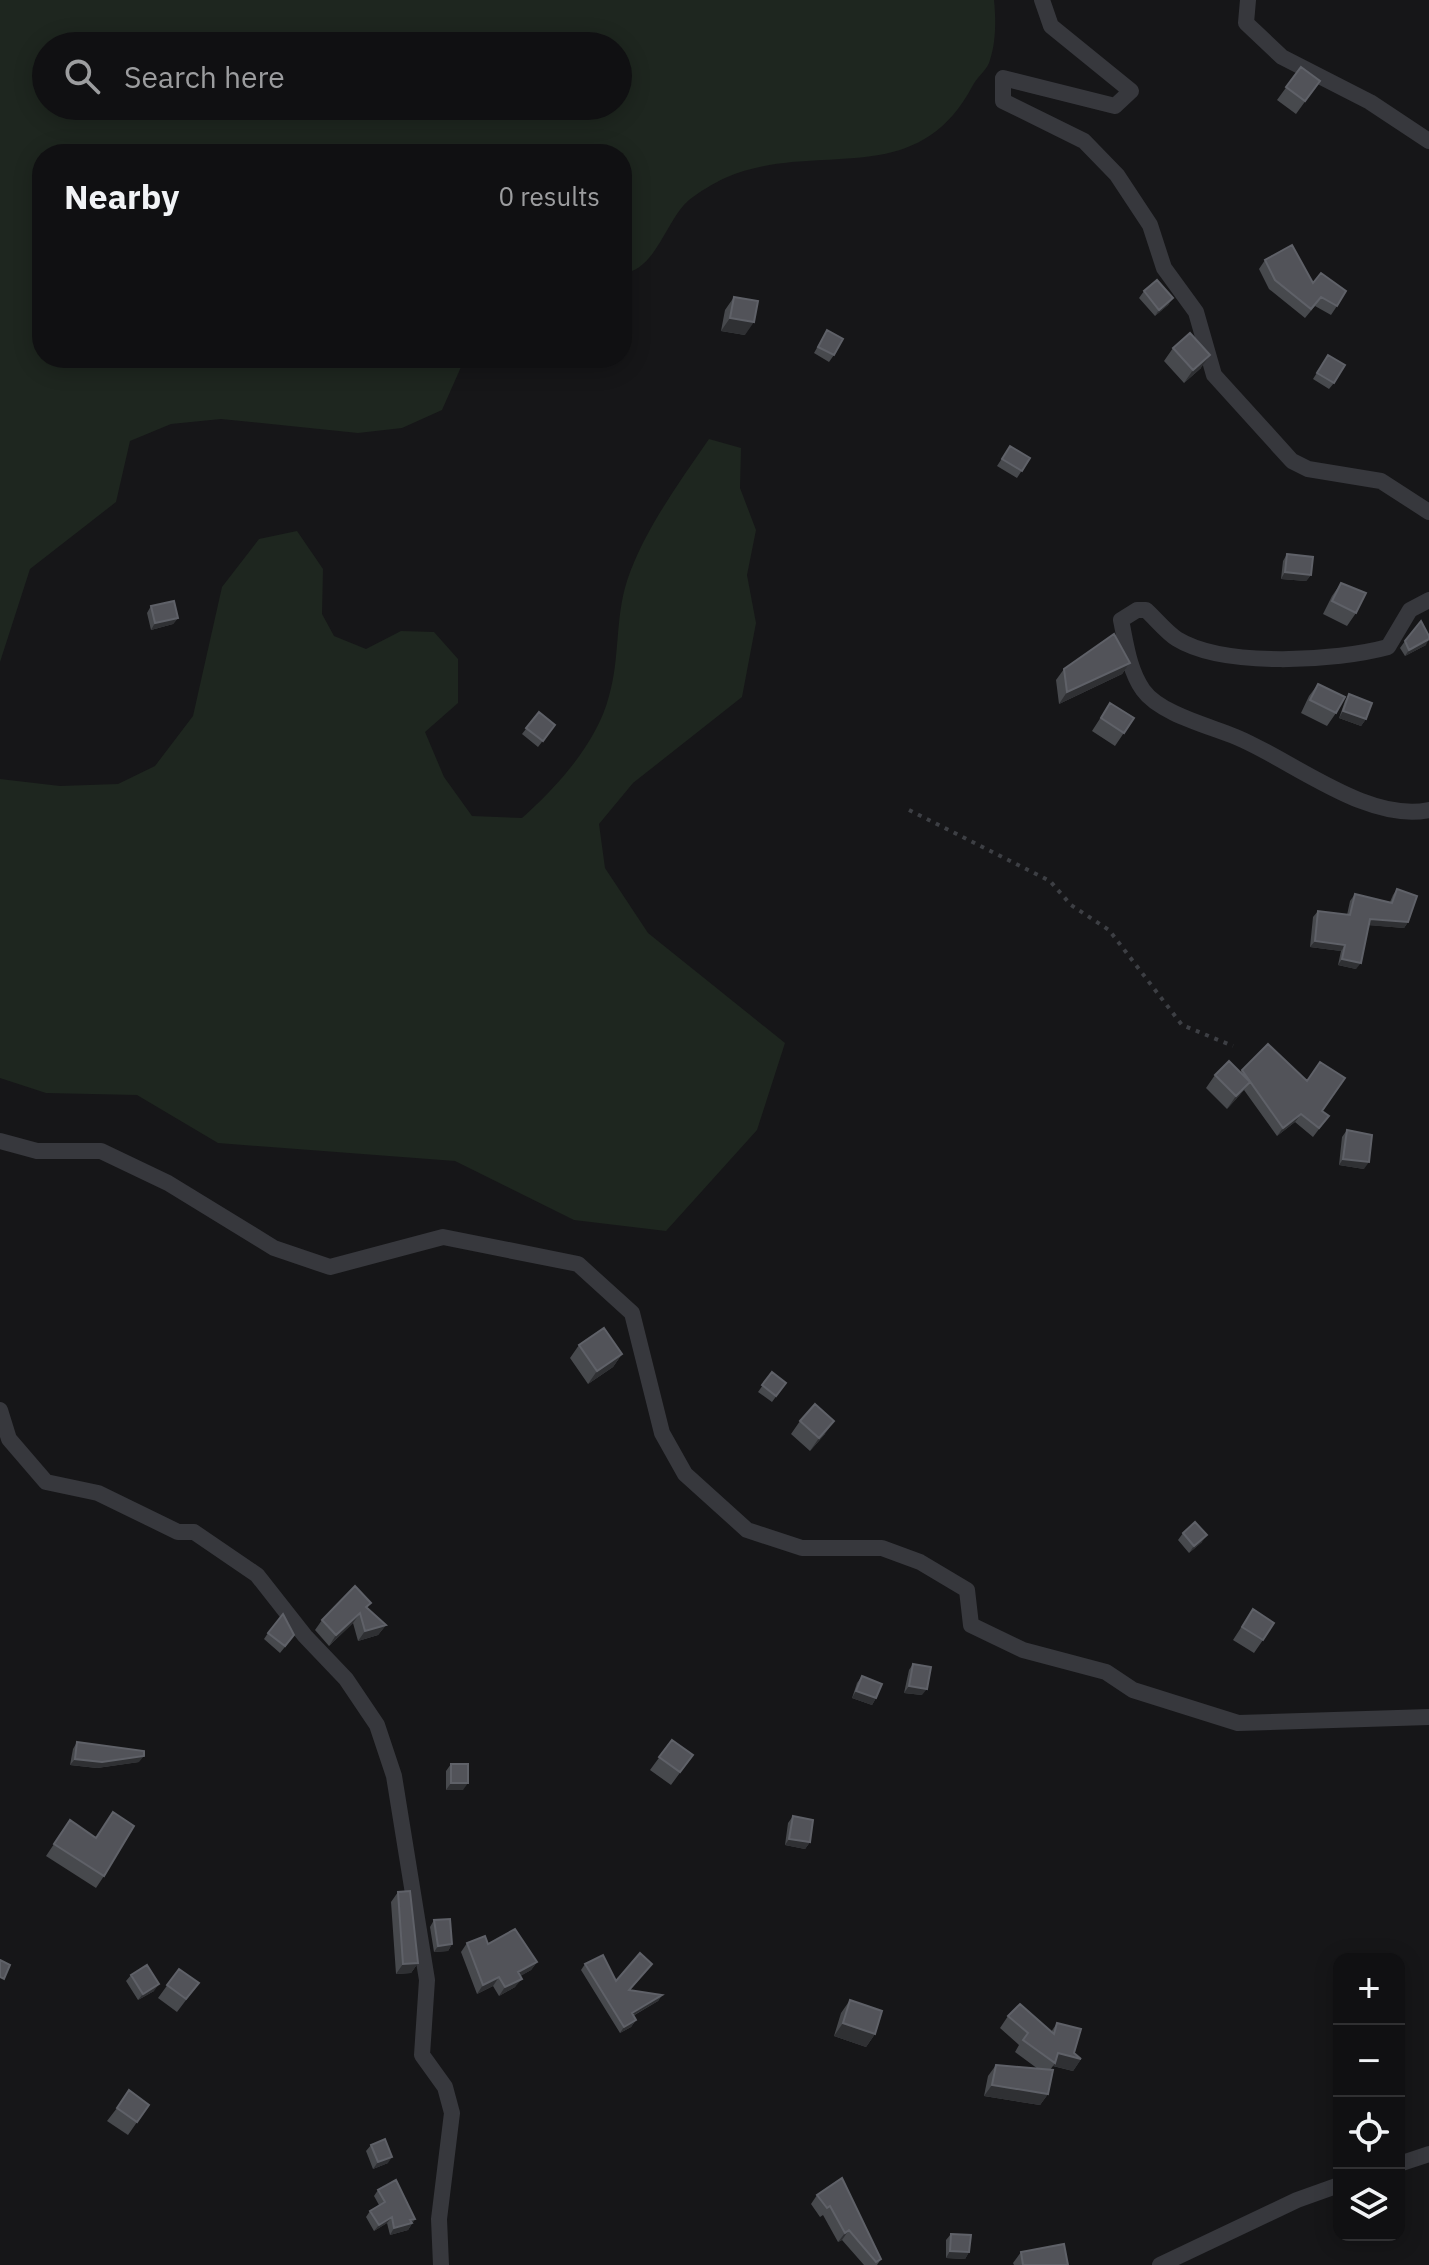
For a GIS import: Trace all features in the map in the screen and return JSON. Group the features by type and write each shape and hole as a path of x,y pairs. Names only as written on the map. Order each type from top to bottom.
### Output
{"street":[{"path":"1042,0 1051,26 1131,91 1115,106 1003,78 1003,101 1084,141 1117,175 1150,225 1164,268 1196,312 1214,375 1292,461 1308,469 1381,481 1429,512"},
{"path":"1248,0 1246,23 1282,57 1370,102 1429,141"},
{"path":"1429,600 1410,610 1388,647 1303,657 1239,660 1178,640 1146,610 1137,610 1121,620 1130,664 1144,692 1159,703 1195,722 1239,738 1356,798 1410,814 1429,810"},
{"path":"0,1141 37,1151 101,1151 168,1183 274,1248 330,1267 443,1237 578,1264 632,1313 662,1433 685,1474 747,1530 802,1548 882,1548 920,1562 967,1590 971,1625 1023,1650 1106,1672 1133,1690 1238,1723 1429,1717"},
{"path":"0,1410 9,1439 46,1482 98,1493 178,1532 194,1532 257,1575 305,1636 346,1679 377,1725 394,1776 427,1980 422,2055 445,2087 452,2113 439,2219 441,2265"},
{"path":"1405,2162 1429,2154"},
{"path":"1160,2265 1297,2200 1333,2187"}],"path":[{"path":"909,810 1050,881 1071,905 1109,930 1182,1025 1233,1046"}],"shaded area":[{"path":"0,0 994,0 994,38 989,63 950,119 923,140 893,152 759,167 725,178 689,200 652,254 632,271 632,144 32,144 32,368 461,368 442,410 402,428 358,433 221,419 171,424 130,441 116,502 30,569 0,662"},
{"path":"709,439 741,448 740,488 756,530 747,575 756,623 742,697 633,783 599,824 605,868 648,933 785,1043 757,1130 666,1231 574,1220 455,1161 218,1143 137,1095 46,1093 0,1078 0,779 60,786 118,784 155,766 193,716 222,587 259,539 297,531 323,569 322,614 334,636 366,649 401,631 434,632 458,659 458,703 425,732 444,777 472,816 522,818 562,778 595,731 609,696 623,595 634,562 663,507"}],"building":[{"path":"1301,67 1320,81 1305,101 1286,87"},
{"path":"1292,245 1313,283 1321,273 1346,291 1337,306 1321,297 1311,309 1275,280 1265,260"},
{"path":"1157,280 1173,298 1159,310 1144,291"},
{"path":"734,297 758,301 754,322 730,318"},
{"path":"827,330 843,339 834,355 818,347"},
{"path":"1190,333 1210,355 1193,370 1173,348"},
{"path":"1328,355 1345,365 1334,383 1317,373"},
{"path":"1010,446 1030,458 1022,471 1002,459"},
{"path":"1287,554 1313,557 1311,575 1285,572"},
{"path":"1341,583 1366,593 1356,613 1332,601"},
{"path":"174,601 178,618 155,623 151,606"},
{"path":"1421,621 1429,639 1409,650 1405,641"},
{"path":"1114,634 1130,663 1067,692 1064,669"},
{"path":"1318,684 1345,697 1336,713 1310,700"},
{"path":"1349,694 1372,703 1366,719 1343,711"},
{"path":"1110,703 1134,718 1124,733 1101,718"},
{"path":"539,712 555,725 543,741 526,728"},
{"path":"1397,889 1417,896 1408,922 1370,919 1361,963 1342,959 1345,945 1315,941 1318,911 1350,915 1355,894 1392,903"},
{"path":"1268,1044 1307,1081 1320,1062 1345,1078 1322,1111 1329,1116 1319,1128 1301,1114 1283,1128 1242,1070"},
{"path":"1229,1061 1250,1082 1236,1096 1215,1075"},
{"path":"1347,1130 1372,1135 1369,1162 1343,1159"},
{"path":"604,1328 622,1354 597,1371 579,1345"},
{"path":"772,1372 786,1383 776,1396 762,1385"},
{"path":"815,1404 834,1421 819,1438 800,1421"},
{"path":"1195,1522 1207,1535 1194,1546 1183,1533"},
{"path":"355,1586 371,1603 366,1607 386,1625 365,1631 360,1613 336,1635 322,1620"},
{"path":"1253,1609 1274,1623 1263,1640 1242,1627"},
{"path":"283,1614 294,1635 285,1646 268,1633"},
{"path":"913,1664 931,1667 927,1689 909,1686"},
{"path":"862,1676 882,1684 876,1698 856,1691"},
{"path":"672,1740 693,1755 680,1772 659,1757"},
{"path":"77,1742 144,1751 144,1756 102,1762 75,1759"},
{"path":"451,1764 468,1764 468,1783 451,1783"},
{"path":"113,1812 134,1826 104,1876 54,1844 70,1820 96,1838"},
{"path":"793,1816 813,1820 810,1842 789,1839"},
{"path":"410,1891 418,1963 403,1964 398,1892"},
{"path":"450,1919 452,1944 438,1946 434,1920"},
{"path":"515,1929 537,1962 518,1972 522,1979 505,1987 499,1977 483,1985 467,1943 485,1936 488,1944"},
{"path":"640,1953 652,1964 629,1990 662,1995 632,2013 636,2020 624,2027 585,1964 603,1955 616,1981"},
{"path":"0,1960 10,1965 4,1979 0,1977"},
{"path":"147,1965 159,1984 143,1994 131,1975"},
{"path":"179,1969 199,1983 186,1999 167,1985"},
{"path":"850,2000 882,2011 875,2034 843,2023"},
{"path":"1020,2004 1054,2034 1057,2023 1081,2029 1074,2053 1081,2059 1058,2053 1055,2063 1023,2040 1028,2033 1008,2016"},
{"path":"996,2065 1053,2070 1048,2094 992,2085"},
{"path":"129,2090 149,2105 137,2122 117,2108"},
{"path":"385,2139 392,2157 378,2162 371,2145"},
{"path":"842,2178 881,2259 876,2262 849,2230 845,2233 830,2206 827,2208 817,2195"},
{"path":"396,2180 415,2219 410,2220 412,2223 394,2228 392,2217 379,2225 370,2211 385,2202 378,2190"},
{"path":"951,2234 971,2235 969,2252 950,2251"},
{"path":"1064,2244 1068,2265 1023,2265 1021,2252"}]}
